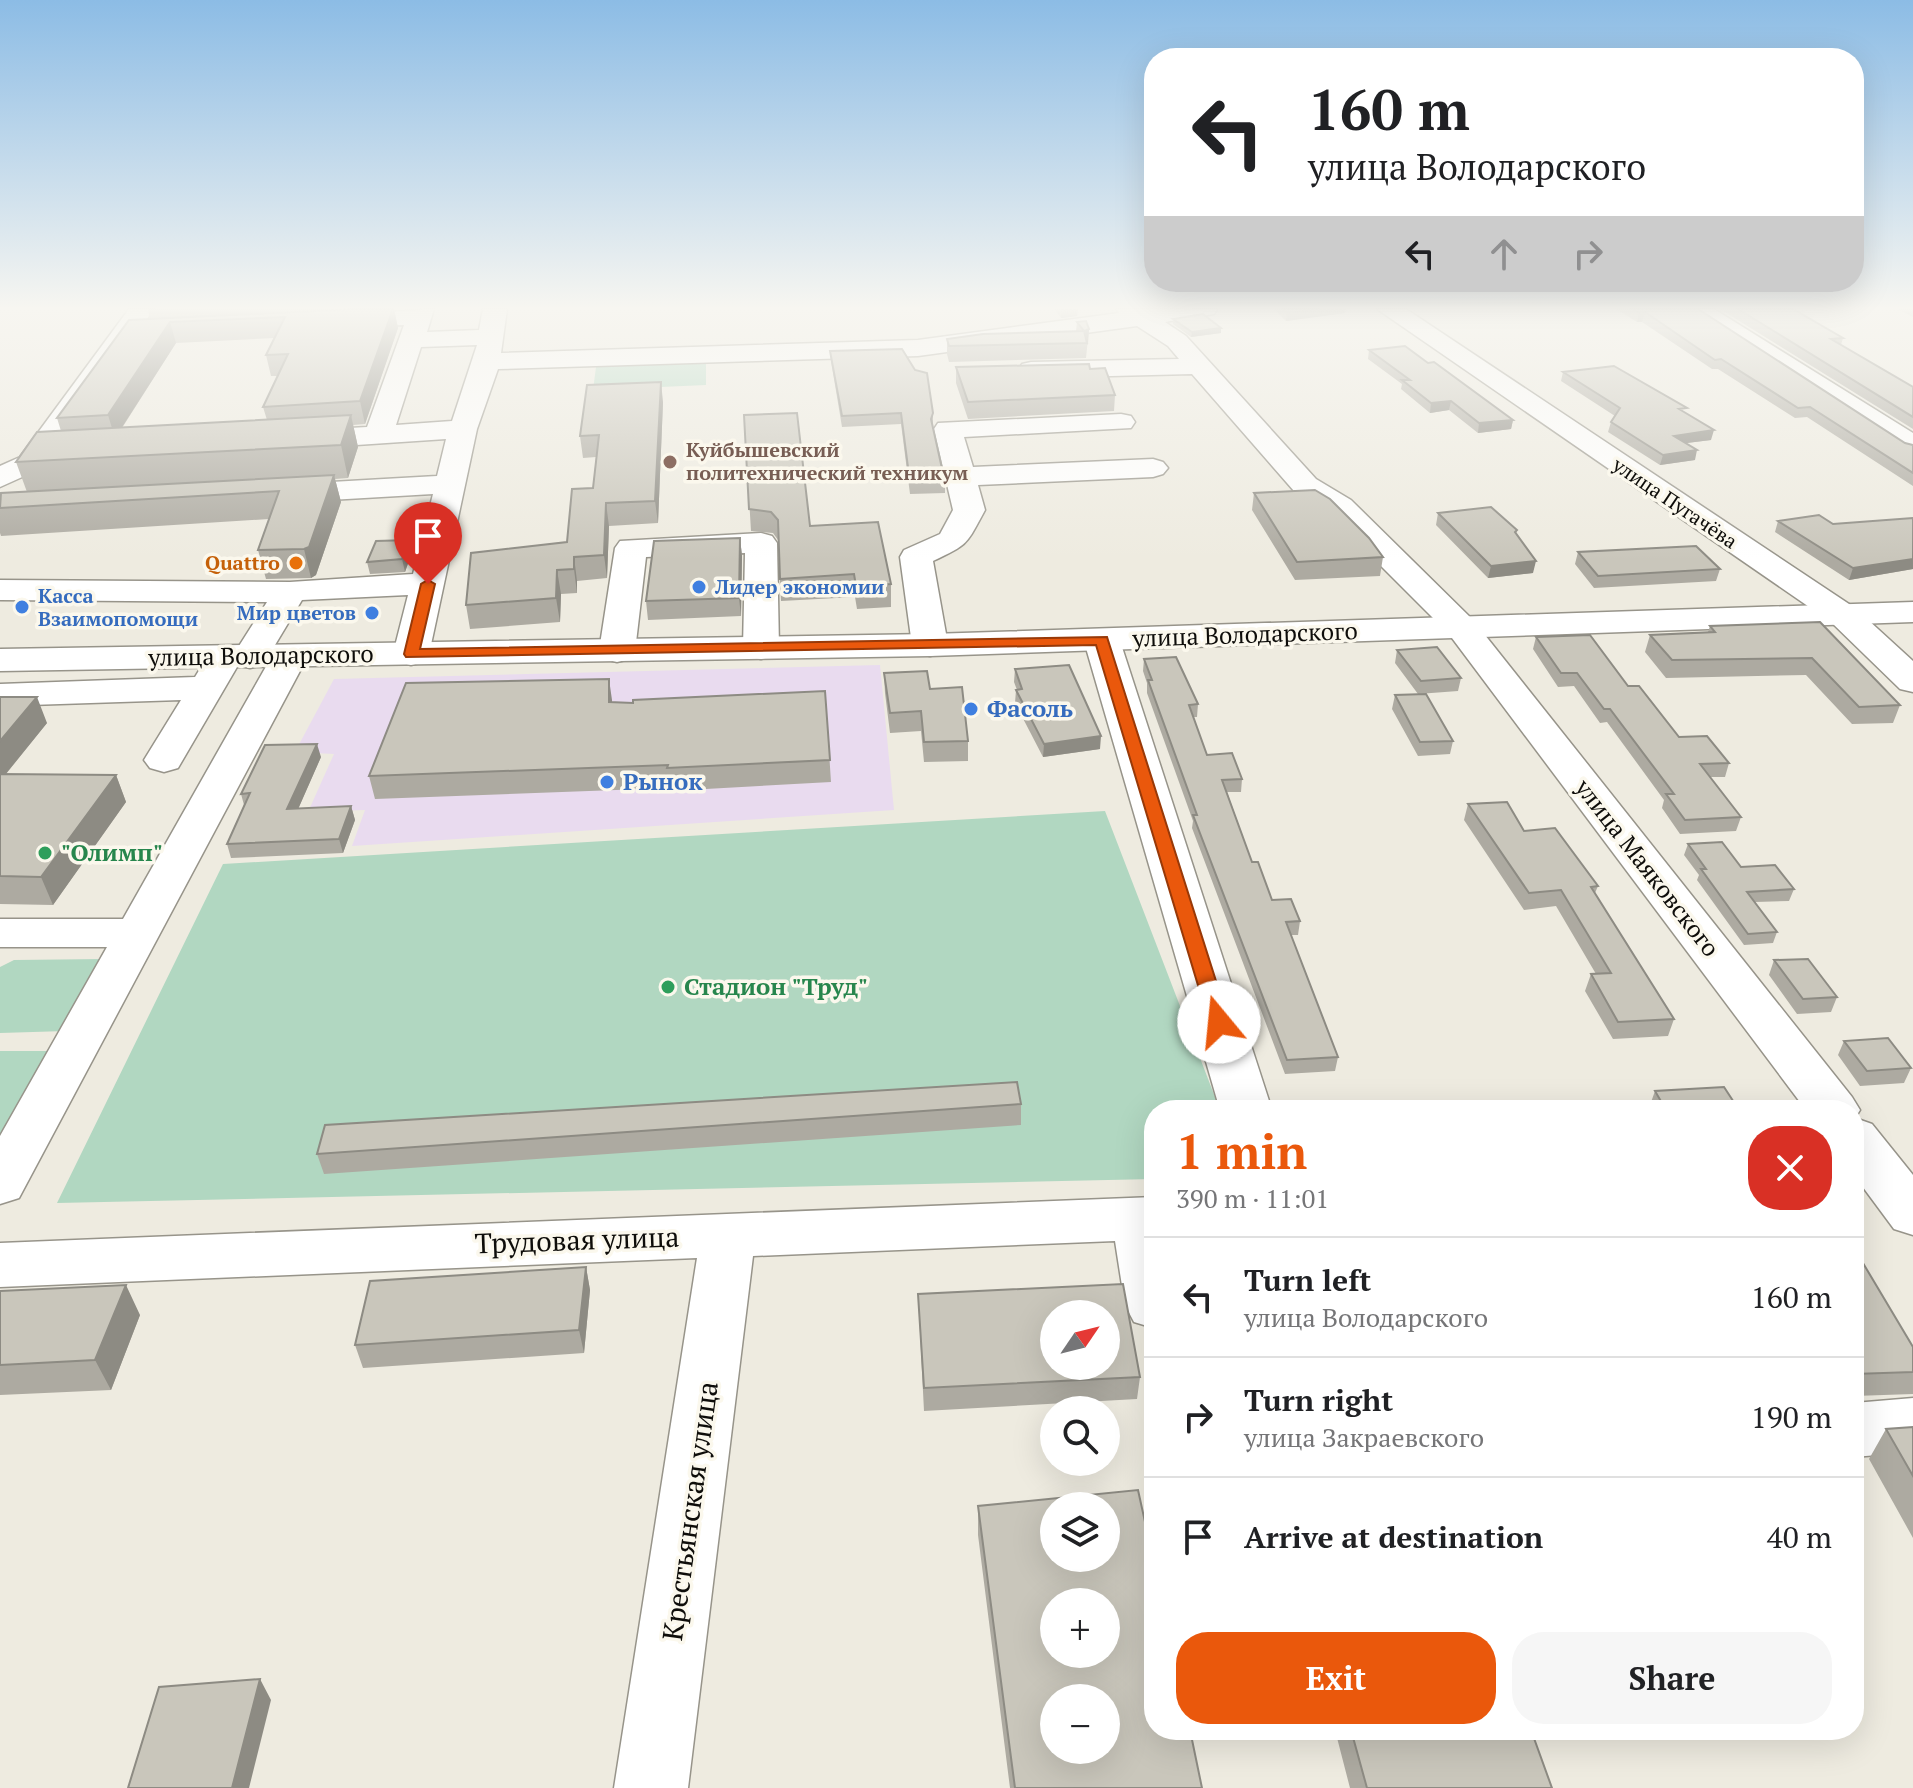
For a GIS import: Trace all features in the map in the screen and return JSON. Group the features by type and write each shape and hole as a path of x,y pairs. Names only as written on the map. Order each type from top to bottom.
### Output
{"street":[{"path":"33,459 81,392"},
{"path":"378,435 393,392"},
{"path":"411,654 474,392"},
{"name":"улица Маяковского","path":"1223,392 1305,485 1340,507 1461,627 1826,1100"},
{"name":"улица Пугачёва","path":"1513,392 1843,615 1913,681"},
{"path":"1830,392 1913,445"},
{"path":"930,645 916,557 953,540 969,510 948,429 1121,422"},
{"path":"269,441 463,429"},
{"path":"0,478 33,459 67,453"},
{"path":"961,477 1153,468"},
{"path":"250,496 451,484"},
{"path":"617,651 631,548 761,543 761,648"},
{"path":"0,590 290,592 430,575 466,565"},
{"path":"164,760 243,665 290,592"},
{"name":"улица Володарского","path":"0,660 243,665 411,654 1102,641 1913,612"},
{"path":"1102,641 1243,1100"},
{"path":"0,695 243,665"},
{"path":"0,1184 138,933 243,665"},
{"path":"0,933 138,933"},
{"path":"1864,1151 1893,1193"},
{"name":"Трудовая улица","path":"0,1265 1144,1218"},
{"name":"Крестьянская улица","path":"651,1788 728,1234"},
{"path":"1864,1429 1913,1425"}],"shaded area":[{"name":"Рынок","path":"880,665 894,810 352,846 365,810 308,812 334,754 295,752 334,679"}],"green space":[{"name":"Стадион \"Труд\"","path":"1105,811 1216,1100 1144,1100 1144,1179 57,1203 223,864"},
{"path":"105,959 66,1031 0,1033 0,967 14,960"},
{"path":"0,1051 50,1051 0,1150"}],"building":[{"path":"76,392 123,392 108,415 57,418"},
{"path":"270,392 363,392 360,401 263,407"},
{"path":"586,392 660,392 655,501 606,503 604,555 574,557 574,569 557,570 556,598 466,605 471,553 567,542 572,489 593,488 599,435 580,436"},
{"path":"838,392 930,392 931,419 945,482 910,483 901,413 842,416"},
{"path":"965,392 1114,392 1115,395 968,402"},
{"path":"1418,392 1475,392 1513,420 1479,423 1451,401 1431,403"},
{"path":"1595,392 1660,392 1687,408 1679,409 1714,430 1674,436 1697,450 1663,455 1611,422 1620,408"},
{"path":"1774,392 1827,392 1905,443 1913,445 1913,473 1810,407 1798,408"},
{"path":"1873,392 1913,392 1913,417"},
{"path":"797,413 810,526 878,522 891,584 856,586 854,574 780,579 778,520 771,512 749,509 744,415"},
{"path":"351,415 341,445 16,462 37,432"},
{"path":"334,475 309,547 304,549 258,550 279,491 0,508 1,493"},
{"path":"1315,490 1330,499 1369,538 1383,557 1297,562 1254,493"},
{"path":"1491,507 1517,530 1515,532 1536,561 1491,566 1438,513"},
{"path":"1819,515 1833,524 1913,518 1913,559 1853,568 1778,521"},
{"name":"Лидер экономии","path":"740,538 739,598 646,601 654,541"},
{"path":"410,540 402,559 367,562 376,541"},
{"path":"1696,546 1720,569 1598,576 1578,552"},
{"path":"1820,622 1900,705 1859,707 1812,658 1672,660 1650,635 1715,632 1710,626"},
{"path":"1590,635 1628,686 1639,686 1679,737 1707,736 1729,763 1700,764 1741,817 1685,820 1666,794 1674,794 1610,709 1604,709 1577,673 1561,673 1536,637"},
{"path":"1437,647 1461,678 1421,681 1397,650"},
{"path":"1176,657 1198,704 1189,705 1207,755 1232,753 1242,779 1222,780 1252,862 1258,862 1272,900 1291,899 1300,921 1286,922 1338,1057 1287,1060 1193,815 1197,815 1148,680 1152,680 1144,659"},
{"path":"1069,665 1101,736 1044,744 1016,690 1022,689 1015,669"},
{"path":"927,671 930,689 962,687 968,741 924,742 921,711 890,713 884,673"},
{"path":"609,679 609,702 825,691 830,760 369,776 406,683"},
{"path":"1426,694 1453,741 1420,742 1395,695"},
{"path":"0,697 37,697 0,741"},
{"path":"317,744 287,809 351,806 339,839 227,844 250,793 241,794 265,745"},
{"path":"0,774 116,775 41,877 0,876"},
{"path":"1507,802 1524,831 1555,828 1598,886 1591,887 1674,1019 1618,1022 1591,974 1611,973 1561,890 1529,893 1468,804"},
{"path":"1722,842 1741,867 1775,865 1794,889 1747,892 1777,932 1748,934 1701,869 1706,869 1688,844"},
{"path":"1808,959 1837,997 1803,999 1774,960"},
{"path":"1888,1038 1911,1068 1867,1071 1844,1041"},
{"path":"1017,1082 1021,1104 317,1154 325,1125"},
{"path":"1724,1087 1732,1100 1660,1100 1655,1091"},
{"path":"1864,1265 1913,1347 1913,1372 1864,1374"},
{"path":"586,1267 579,1330 355,1345 370,1281"},
{"path":"1123,1284 1140,1377 1120,1378 1120,1300 1040,1300 1040,1380 1081,1380 924,1388 918,1294"},
{"path":"126,1285 95,1360 0,1365 0,1291"},
{"path":"1913,1427 1913,1476 1886,1429"},
{"path":"1138,1490 1144,1517 1144,1740 1192,1740 1202,1788 1015,1788 978,1506 1040,1500 1040,1572 1120,1572 1118,1492"},
{"path":"260,1679 232,1788 128,1788 159,1687"},
{"path":"1354,1740 1535,1740 1552,1788 1367,1788"}],"place":[{"name":"Куйбышевский политехнический техникум","path":"670,462"},
{"name":"Quattro","path":"296,563"},
{"name":"Лидер экономии","path":"699,587"},
{"name":"Касса Взаимопомощи","path":"22,607"},
{"name":"Мир цветов","path":"372,613"},
{"name":"Фасоль","path":"971,709"},
{"name":"Рынок","path":"607,782"},
{"name":"\"Олимп\"","path":"45,853"},
{"name":"Стадион \"Труд\"","path":"668,987"}],"route":[{"path":"428,584 411,654 1102,641 1219,1022"}]}
